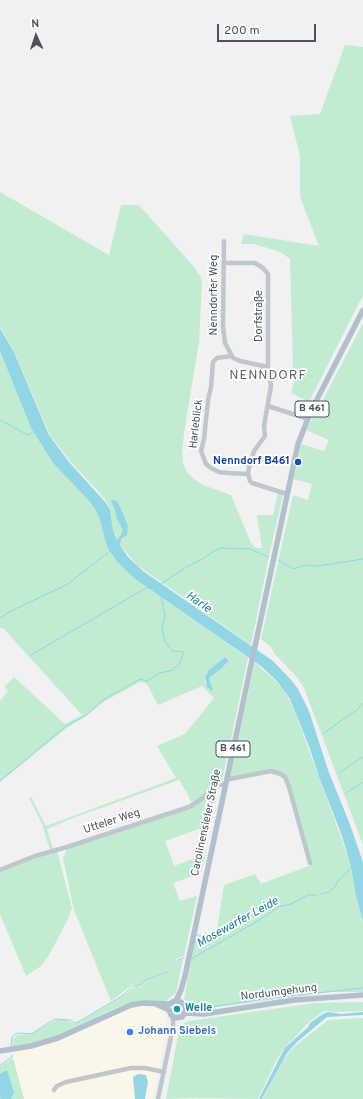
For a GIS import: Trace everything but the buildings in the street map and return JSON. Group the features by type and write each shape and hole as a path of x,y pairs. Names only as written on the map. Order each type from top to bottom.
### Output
{"main road":[{"name":"B 461","path":"287,494 298,444 308,419 363,310"},
{"name":"Carolinensieler Straße","path":"179,1001 287,494"},
{"name":"Nordumgehung","path":"186,1011 198,1013 274,1002 363,995"},
{"path":"0,1052 31,1046 58,1038 131,1005 143,1003 169,1007 179,1001 185,1005 186,1011 182,1017 175,1018 169,1007"}],"street":[{"name":"Nenndorfer Weg","path":"224,241 223,333 225,343 231,356"},
{"name":"Dorfstraße","path":"224,263 255,263 263,268 268,274 268,367 271,381 264,426 264,436 254,450 248,474"},
{"path":"231,356 240,361 268,367"},
{"name":"Harleblick","path":"231,356 217,358 213,362 204,439 201,451 206,464 219,472 248,474"},
{"path":"268,406 308,419"},
{"path":"248,474 252,483 287,494"},
{"path":"226,781 271,771 285,777 310,863"},
{"name":"Utteler Weg","path":"0,870 35,856 67,847 189,806 226,781"},
{"path":"158,1099 175,1018"},
{"path":"54,1090 57,1086 66,1082 131,1068 145,1068 164,1072"}],"shaded area":[{"path":"142,1006 161,1009 168,1024 153,1099 24,1099 13,1058 14,1053 54,1042 123,1010"}],"green space":[{"path":"345,45 363,47 363,295 309,402 291,393 297,372 293,369 290,259 282,253 268,248 253,244 241,244 244,234 319,246 300,197 300,156 290,116 320,114"},
{"path":"0,192 109,255 121,205 139,205 194,267 201,278 199,342 184,433 182,453 183,464 187,472 203,485 231,495 251,543 256,548 262,548 257,515 273,515 278,493 283,495 251,645 137,565 121,546 113,530 110,510 107,502 70,461 50,435 14,351 0,326"},
{"path":"363,323 363,845 304,688 296,676 274,653 271,647 261,639 293,495 308,500 312,484 293,479 299,459 301,444 324,451 329,440 306,430"},
{"path":"0,351 31,428 53,463 95,509 99,517 107,547 117,562 135,579 248,658 222,781 215,784 199,799 191,802 179,780 73,818 47,829 53,849 50,850 42,824 29,798 31,797 46,826 176,778 157,746 185,734 214,698 202,686 158,705 147,684 142,682 138,683 105,701 86,716 68,727 0,782 0,701 8,691 4,687 14,677 65,724 82,715 3,628 0,628","holes":["225,657 224,665 209,678 212,687 205,684 206,674"]},
{"path":"255,663 277,682 283,689 293,707 351,867 356,896 363,922 363,992 331,992 196,1009 190,1007 184,999 196,934 216,935 224,885 255,874 261,884 311,865 288,782 271,770 229,778"},
{"path":"220,785 217,791 210,825 165,841 174,866 206,854 201,873 173,883 180,901 197,896 184,956 177,959 169,970 150,977 141,984 132,985 111,1001 74,910 63,858 67,849 189,807"},
{"path":"57,851 72,908 68,919 49,955 41,966 26,976 0,914 0,871 29,859"},
{"path":"183,959 176,993 163,1003 130,1003 62,1034 34,1043 12,1047 13,1038 18,1035 31,1034 56,1020 67,1020 74,1024 79,1022 123,996 136,986 142,985 148,979 170,971 179,960"},
{"path":"363,1002 363,1011 324,1011 309,1022 283,1050 276,1061 258,1099 166,1099 180,1025 189,1021 315,1003"},
{"path":"363,1018 363,1099 263,1099 282,1062 295,1046 328,1020"},
{"path":"13,1058 24,1099 0,1099 0,1066"}],"water":[{"path":"0,328 14,352 49,435 69,462 106,503 110,510 113,530 117,540 123,530 117,519 111,501 114,500 118,502 128,526 127,535 121,539 120,545 128,557 143,571 273,661 298,689 309,711 328,770 363,862 363,921 356,896 351,867 342,836 290,699 277,681 262,667 135,579 117,562 107,547 99,517 95,509 53,463 31,428 0,351"},
{"path":"225,657 228,661 221,669 209,678 212,691 207,687 205,677 209,670"},
{"path":"328,1012 341,1014 363,1012 363,1015 327,1017 297,1042 287,1053 262,1099 259,1099 285,1048 308,1027 310,1023"},
{"path":"7,1070 14,1092 11,1099 2,1099 0,1098 0,1074"},
{"path":"138,1074 146,1075 148,1082 145,1099 135,1099 133,1077"}],"waterway":[{"path":"0,420 28,435 35,431"},
{"path":"161,584 188,566 221,548 250,549 268,557"},
{"path":"0,618 11,611 68,584 110,551"},
{"path":"278,560 293,569 304,565 318,566 363,559"},
{"path":"31,655 148,587"},
{"path":"0,781 66,726 85,716 103,700 140,679 147,681 160,673 173,670 179,664 184,652 172,651 165,641 162,630 165,615 161,597"},
{"path":"324,733 359,708 363,703"},
{"path":"339,773 363,757"},
{"path":"346,793 363,782"},
{"name":"Mosewarfer Leide","path":"321,894 329,892 334,888 338,881 351,868"},
{"name":"Mosewarfer Leide","path":"191,959 263,918 278,907 291,904 308,895 317,895"},
{"name":"Mosewarfer Leide","path":"11,1046 12,1037 14,1035 18,1033 31,1034 55,1019 70,1020 74,1023 78,1022 122,996 133,986 142,984 147,979 169,971 178,960 184,958"},
{"path":"192,1006 204,1008 262,999 363,988"},
{"name":"Mosewarfer Leide","path":"0,1065 12,1057 12,1055"}],"place":[{"name":"Nenndorf B461","path":"298,462"},
{"name":"Welle","path":"177,1009"},
{"name":"Johann Siebels","path":"130,1032"}],"district":[{"name":"NENNDORF","path":"268,376"}],"water label":[{"name":"Harle","path":"198,603"}]}
